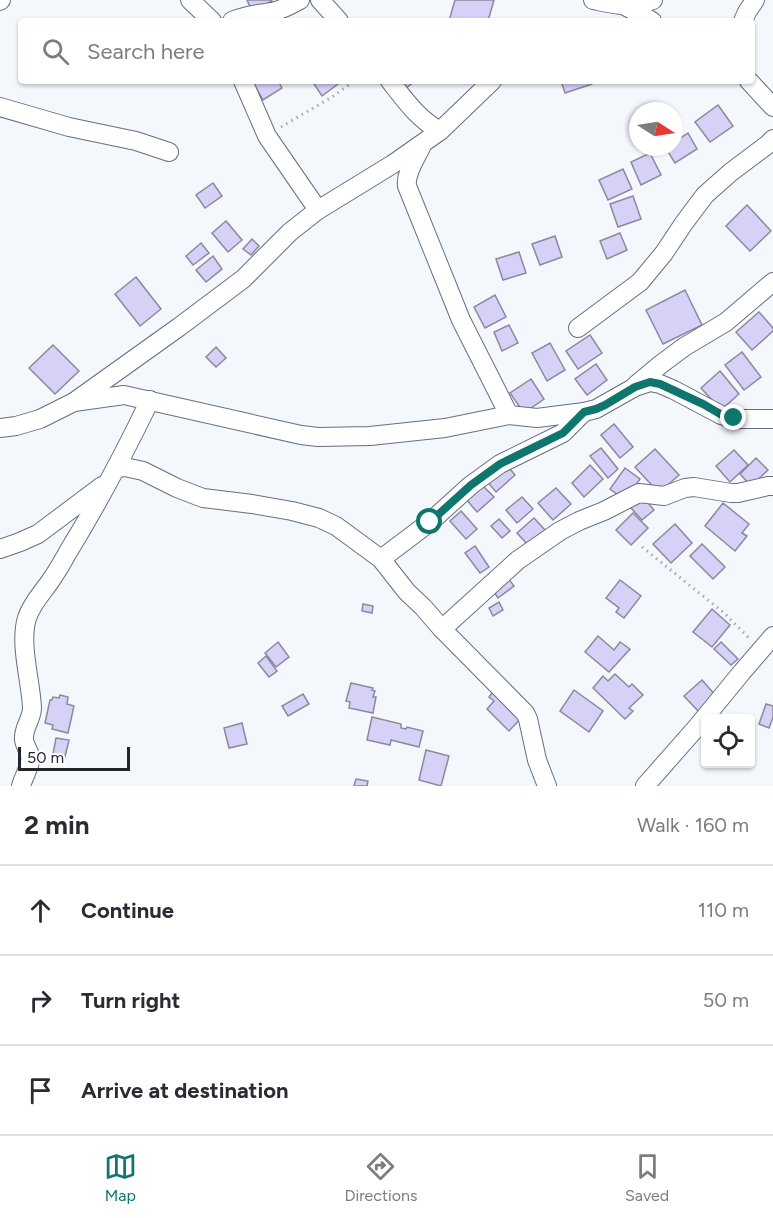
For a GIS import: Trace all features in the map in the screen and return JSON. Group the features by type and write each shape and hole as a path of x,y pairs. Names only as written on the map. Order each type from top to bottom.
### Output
{"street":[{"path":"190,0 209,18"},
{"path":"240,18 254,13 273,12 300,0"},
{"path":"320,0 336,18"},
{"path":"593,0 637,16 642,4 652,0"},
{"path":"744,18 756,0"},
{"path":"244,84 267,136 318,210"},
{"path":"392,84 414,112 440,131"},
{"path":"0,428 16,426 40,418 74,402 243,279 290,232 318,210 393,164 440,131 489,84"},
{"path":"752,84 773,107"},
{"path":"0,107 69,127 136,141 169,152"},
{"path":"578,328 640,282 664,253 705,195 773,139"},
{"path":"423,144 406,180 407,186 462,320 509,416"},
{"path":"74,402 124,395 301,435 318,436 370,436 467,424 509,416 537,418 584,412 605,405 635,387 684,347 726,322 773,282"},
{"path":"635,387 650,382 660,384 722,415 734,418 773,419"},
{"path":"21,786 30,762 24,740 32,712 26,650 27,618 117,468 150,400"},
{"path":"381,559 500,464 563,433 584,412"},
{"path":"117,468 125,466 143,471 203,498 282,509 319,518 336,526 381,559 407,592 525,713 537,760 548,786"},
{"path":"0,549 38,534 106,483"},
{"path":"442,629 518,560 560,531 639,493 664,496 694,486 738,493 773,486"},
{"path":"645,786 698,727 767,643"}],"path":[{"path":"267,136 350,84"},
{"path":"642,547 723,612 767,643"}],"building":[{"path":"247,0 272,0 272,1 252,11"},
{"path":"455,0 494,0 489,18 450,18"},
{"path":"254,84 280,84 282,88 263,100"},
{"path":"314,84 338,84 322,96"},
{"path":"401,84 411,84 405,89"},
{"path":"562,84 592,84 565,93"},
{"path":"718,105 733,126 710,142 695,122"},
{"path":"688,133 697,149 675,163 671,156 683,156 683,136"},
{"path":"644,156 652,156 661,175 641,185 631,162"},
{"path":"623,169 632,189 608,200 599,180"},
{"path":"213,183 222,196 205,208 196,195"},
{"path":"633,196 641,219 618,227 610,204"},
{"path":"747,205 771,231 750,251 726,226"},
{"path":"226,221 242,240 228,252 212,233"},
{"path":"620,233 627,250 607,259 600,241"},
{"path":"555,236 562,257 540,265 532,244"},
{"path":"252,239 259,246 251,255 243,249"},
{"path":"201,243 209,253 193,265 186,256"},
{"path":"519,252 526,273 503,280 496,259"},
{"path":"213,256 222,269 206,282 196,270"},
{"path":"136,277 161,309 140,326 115,294"},
{"path":"685,290 702,325 663,344 646,310"},
{"path":"495,295 506,317 485,328 474,307"},
{"path":"759,312 773,331 752,350 736,332"},
{"path":"509,325 518,343 502,351 494,332"},
{"path":"590,335 602,353 578,369 566,351"},
{"path":"550,343 565,370 547,381 532,353"},
{"path":"53,345 79,371 55,394 29,368"},
{"path":"216,347 226,358 216,367 206,357"},
{"path":"742,352 761,377 744,390 725,365"},
{"path":"596,364 607,380 587,395 575,379"},
{"path":"720,371 739,394 721,410 701,388"},
{"path":"531,379 544,399 524,413 510,393"},
{"path":"614,424 633,447 620,458 601,435"},
{"path":"601,448 618,469 608,478 590,456"},
{"path":"655,449 679,475 659,493 635,467"},
{"path":"734,450 748,465 730,482 716,466"},
{"path":"756,458 768,470 751,486 740,474"},
{"path":"505,463 515,475 496,492 486,480"},
{"path":"590,465 603,479 584,497 572,483"},
{"path":"625,468 640,479 625,500 610,489"},
{"path":"482,485 494,497 477,512 466,499"},
{"path":"556,488 571,504 553,520 538,503"},
{"path":"642,496 654,510 642,520 630,507"},
{"path":"522,497 533,509 517,523 506,510"},
{"path":"723,503 749,524 742,533 747,536 735,551 705,526"},
{"path":"461,511 477,529 466,539 450,521"},
{"path":"633,513 648,528 631,545 616,530"},
{"path":"534,518 545,530 528,545 517,533"},
{"path":"499,519 510,531 502,538 491,526"},
{"path":"675,524 692,543 671,563 653,544"},
{"path":"702,544 725,567 713,579 690,556"},
{"path":"475,546 489,567 480,573 465,553"},
{"path":"508,578 514,586 498,598 492,589"},
{"path":"620,580 641,596 624,618 616,612 619,608 606,598"},
{"path":"499,602 503,610 493,616 489,608"},
{"path":"363,604 373,606 372,613 362,611"},
{"path":"712,609 730,625 712,647 693,632"},
{"path":"598,636 614,650 620,642 630,649 609,672 585,652"},
{"path":"278,642 289,657 276,667 265,653"},
{"path":"721,642 738,659 731,665 714,649"},
{"path":"266,656 277,671 269,677 258,663"},
{"path":"615,674 629,687 632,684 643,695 629,708 633,711 625,719 593,688 603,676 608,681"},
{"path":"702,680 716,696 699,712 684,696"},
{"path":"351,683 373,688 372,690 375,691 373,697 376,697 373,713 349,708 350,702 346,701"},
{"path":"495,689 523,716 509,731 487,709 494,701 489,697"},
{"path":"574,690 603,711 589,732 560,711"},
{"path":"303,694 309,704 288,716 282,706"},
{"path":"60,695 68,697 67,704 74,706 68,733 52,729 53,725 45,723 50,700 53,697 59,698"},
{"path":"766,704 773,706 773,717 769,728 759,724"},
{"path":"372,717 401,724 401,728 406,729 407,727 423,731 419,747 391,740 390,745 367,740"},
{"path":"242,723 247,744 229,748 224,728"},
{"path":"56,738 69,740 64,761 52,759"},
{"path":"426,750 449,756 441,786 419,780"},
{"path":"356,779 368,781 367,786 354,786"}],"route":[{"path":"430,522 471,485 500,464 563,433 584,412 605,405 635,387 650,382 660,384 722,415 734,418"}]}
